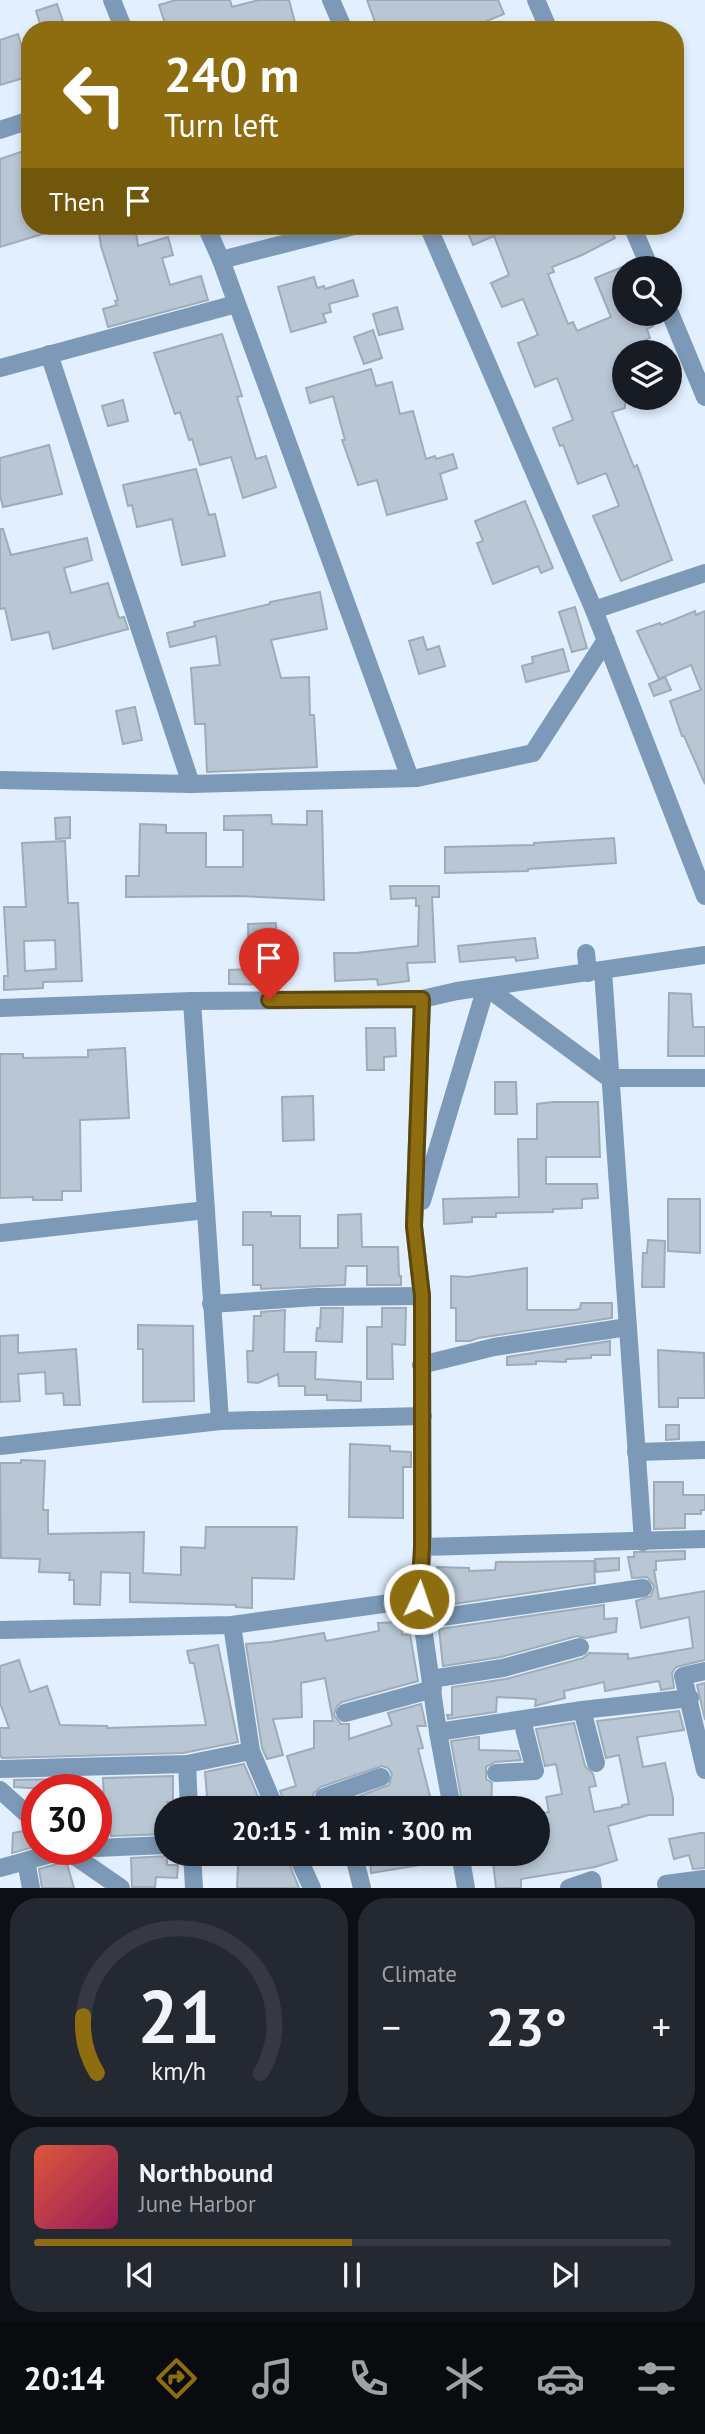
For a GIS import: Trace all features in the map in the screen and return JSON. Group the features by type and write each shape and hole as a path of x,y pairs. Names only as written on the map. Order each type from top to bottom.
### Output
{"street":[{"path":"112,0 120,21"},
{"path":"331,0 340,21"},
{"path":"536,0 545,21"},
{"path":"0,130 21,123"},
{"path":"210,235 410,778"},
{"path":"221,260 319,235"},
{"path":"432,235 594,610 705,896"},
{"path":"636,235 645,256"},
{"path":"0,368 236,304"},
{"path":"675,326 705,397"},
{"path":"48,354 191,784"},
{"path":"594,610 705,573"},
{"path":"0,780 191,784 410,778 533,753 606,640"},
{"path":"586,953 595,972 608,1078 643,1542"},
{"path":"0,1008 192,1001 422,999 705,955"},
{"path":"486,987 608,1078 705,1078"},
{"path":"414,1226 486,987"},
{"path":"422,999 414,1226 422,1296 422,1547 419,1599 450,1796"},
{"path":"192,1001 220,1421"},
{"path":"0,1233 206,1210"},
{"path":"211,1304 316,1297 422,1296"},
{"path":"421,1364 494,1347 628,1327"},
{"path":"0,1446 220,1421 423,1416"},
{"path":"636,1452 705,1451"},
{"path":"422,1547 705,1539"},
{"path":"422,1620 643,1588"},
{"path":"0,1630 232,1625 419,1599"},
{"path":"232,1625 251,1751 270,1796"},
{"path":"345,1713 432,1684 580,1647"},
{"path":"705,1671 683,1676 705,1770"},
{"path":"438,1732 582,1710 690,1698"},
{"path":"582,1710 596,1763"},
{"path":"496,1773 536,1771 522,1720"},
{"path":"0,1769 187,1764 251,1751"},
{"path":"187,1764 188,1796"},
{"path":"327,1796 381,1777"},
{"path":"0,1790 21,1809"},
{"path":"112,1847 154,1846"},
{"path":"0,1868 21,1862"},
{"path":"27,1865 31,1888"},
{"path":"88,1865 121,1888"},
{"path":"193,1866 194,1888"},
{"path":"302,1866 312,1888"},
{"path":"356,1866 362,1888"},
{"path":"462,1866 466,1888"},
{"path":"666,1884 705,1880"},
{"path":"569,1888 592,1881 593,1888"}],"building":[{"path":"176,0 230,0 232,7 259,0 289,0 295,21 164,21 159,5"},
{"path":"367,0 498,0 504,14 487,21 375,21"},
{"path":"57,4 63,21 39,21 36,11"},
{"path":"18,34 21,44 21,79 0,85 0,40"},
{"path":"21,152 21,235 39,235 0,247 0,159"},
{"path":"99,235 136,235 138,246 168,237 173,255 162,258 170,285 201,276 208,300 108,327 103,309 117,305 115,301 118,300"},
{"path":"469,235 614,235 615,238 552,267 554,272 548,274 568,324 573,322 577,331 611,317 595,278 612,271 612,326 653,326 647,329 650,338 645,340 612,340 612,410 618,410 612,412 634,467 637,465 672,560 621,581 593,516 619,506 606,473 578,484 563,445 560,446 553,428 573,420 557,378 535,387 518,343 538,335 523,299 502,307 491,283 509,275 494,236 473,245"},
{"path":"314,277 317,288 324,286 325,289 353,280 358,296 329,304 331,312 323,314 326,322 291,332 278,287"},
{"path":"397,307 403,329 379,335 373,314"},
{"path":"373,330 382,358 364,364 354,337"},
{"path":"222,334 242,396 237,397 256,459 266,456 276,487 243,498 231,457 200,465 180,412 175,414 154,353"},
{"path":"371,369 376,386 392,382 400,414 413,411 426,459 453,454 457,468 440,474 447,499 387,515 377,480 358,485 342,440 345,440 333,396 310,403 306,388"},
{"path":"123,400 128,421 108,426 102,406"},
{"path":"49,445 62,494 3,507 0,495 0,458"},
{"path":"196,469 209,515 215,514 225,556 182,565 172,519 137,527 132,505 128,506 123,485"},
{"path":"525,501 553,568 541,573 538,566 493,584 477,543 483,541 475,521"},
{"path":"0,529 3,529 11,555 87,538 92,560 64,568 71,593 108,583 119,618 124,617 128,629 53,649 49,632 12,640 5,608 0,609"},
{"path":"320,592 327,629 271,640 281,678 309,677 310,715 314,715 317,767 207,772 205,724 195,724 191,668 220,665 216,636 170,647 167,633 195,626 194,622"},
{"path":"575,607 587,648 572,652 559,612"},
{"path":"695,611 696,615 705,611 705,784 682,736 670,701 701,690 691,665 659,679 637,631 660,623 661,625"},
{"path":"423,637 427,650 439,646 445,666 419,674 409,641"},
{"path":"563,649 569,671 526,682 522,666 533,663 532,657"},
{"path":"665,677 671,690 654,696 649,684"},
{"path":"135,707 142,740 123,744 116,711"},
{"path":"307,811 322,811 324,900 241,896 126,897 126,876 139,876 140,824 166,825 166,833 206,833 206,867 243,867 243,830 224,830 224,816 271,815 272,824 307,825"},
{"path":"70,817 70,838 56,839 55,818"},
{"path":"614,838 616,863 528,871 445,873 445,847 534,845"},
{"path":"65,841 68,903 78,903 82,981 43,982 43,988 4,990 4,976 8,976 4,907 26,907 22,843","holes":["55,940 56,969 25,971 24,941"]},
{"path":"390,886 439,886 439,897 432,897 435,962 407,963 409,981 378,985 377,979 335,981 334,953 418,946 419,906 416,906 416,898 391,899"},
{"path":"276,923 279,985 229,984 229,970 249,969 248,924"},
{"path":"535,938 538,958 516,961 515,957 460,962 458,946"},
{"path":"669,993 691,994 693,1027 705,1027 705,1056 668,1056"},
{"path":"366,1028 395,1028 396,1056 384,1057 384,1070 367,1070"},
{"path":"125,1048 129,1118 80,1120 81,1191 62,1191 62,1200 0,1198 0,1054 23,1054 23,1058 88,1057 88,1050"},
{"path":"495,1082 516,1082 517,1114 495,1114"},
{"path":"313,1096 314,1140 283,1141 282,1097"},
{"path":"598,1102 600,1157 546,1157 546,1184 597,1184 598,1198 582,1199 582,1208 553,1209 553,1212 496,1213 496,1217 472,1217 472,1222 444,1224 443,1199 519,1197 518,1139 537,1139 537,1104"},
{"path":"668,1199 700,1199 700,1253 668,1251"},
{"path":"243,1212 300,1216 300,1248 338,1248 338,1215 361,1214 362,1247 398,1247 401,1285 367,1285 367,1266 346,1266 345,1285 261,1289 261,1285 253,1285 253,1245 243,1245"},
{"path":"648,1240 665,1241 664,1287 642,1287 643,1253 647,1253"},
{"path":"527,1268 527,1310 574,1310 580,1309 581,1303 612,1303 612,1318 456,1341 456,1308 451,1308 451,1276 468,1277"},
{"path":"321,1308 343,1308 342,1342 316,1341"},
{"path":"382,1308 406,1308 405,1345 392,1344 393,1379 367,1379 367,1327 382,1327"},
{"path":"285,1310 284,1352 316,1352 315,1379 361,1382 361,1401 327,1400 327,1395 305,1395 305,1386 279,1386 278,1374 258,1383 248,1382 247,1351 253,1351 254,1316 261,1316 261,1312"},
{"path":"138,1325 193,1326 194,1401 143,1402 143,1349 138,1349"},
{"path":"18,1335 18,1353 76,1349 80,1405 64,1405 63,1393 46,1394 45,1372 18,1374 20,1401 0,1402 0,1336"},
{"path":"610,1341 610,1355 591,1355 591,1358 566,1359 566,1362 536,1361 536,1364 507,1365 507,1357"},
{"path":"658,1350 704,1353 705,1398 678,1398 678,1407 659,1407"},
{"path":"666,1425 679,1425 679,1439 666,1440"},
{"path":"350,1444 390,1446 390,1451 411,1452 411,1467 403,1467 403,1518 349,1517"},
{"path":"21,1460 45,1461 43,1510 48,1510 48,1534 144,1532 143,1573 181,1575 181,1547 205,1548 206,1527 297,1527 294,1579 252,1578 252,1608 236,1605 130,1602 130,1573 101,1572 100,1605 74,1604 74,1580 69,1580 70,1573 39,1572 40,1559 1,1558 0,1463 21,1463"},
{"path":"654,1482 683,1482 683,1495 705,1495 705,1510 701,1510 701,1514 685,1514 685,1528 654,1529"},
{"path":"685,1551 685,1559 656,1561 654,1570 659,1599 705,1591 705,1660 676,1667 672,1673 674,1688 661,1690 659,1681 605,1691 604,1682 564,1691 565,1698 535,1706 536,1699 497,1697 496,1712 448,1719 447,1715 452,1715 452,1687 506,1679 583,1658 589,1653 628,1654 628,1659 693,1648 689,1617 641,1628 636,1601 651,1596 654,1586 647,1577 632,1578 628,1557 634,1557 634,1552"},
{"path":"619,1558 619,1570 596,1572 595,1559"},
{"path":"594,1561 595,1583 440,1606 440,1588 436,1588 437,1567 469,1568 469,1571 495,1570 496,1562"},
{"path":"604,1605 604,1619 617,1618 616,1632 586,1638 577,1636 501,1657 443,1666 439,1629"},
{"path":"401,1622 402,1635 410,1634 418,1681 342,1702 337,1706 334,1715 341,1724 349,1724 349,1739 392,1725 388,1713 421,1704 426,1726 417,1726 423,1748 418,1749 430,1796 360,1796 389,1785 392,1774 388,1768 382,1766 320,1787 313,1796 282,1796 280,1791 296,1786 287,1756 314,1748 314,1721 333,1721 325,1678 301,1683 302,1717 273,1719 283,1755 267,1759 262,1748 246,1644 324,1633 326,1641 379,1631 378,1623"},
{"path":"218,1645 238,1742 183,1753 2,1758 0,1755 0,1728 9,1728 0,1703 0,1666 19,1660 30,1692 47,1686 60,1725 107,1728 206,1725 194,1663 190,1663 187,1651"},
{"path":"705,1683 705,1720 697,1685"},
{"path":"679,1711 684,1730 637,1737 643,1767 665,1763 673,1798 673,1815 649,1815 608,1826 617,1860 595,1867 521,1879 521,1888 496,1888 493,1866 550,1866 550,1796 562,1794 556,1764 545,1766 536,1729 574,1723 585,1766 593,1774 596,1786 589,1787 594,1812 629,1804 619,1755 606,1758 597,1721"},
{"path":"479,1737 479,1750 518,1751 521,1760 495,1762 486,1767 486,1779 492,1783 491,1796 461,1796 451,1741"},
{"path":"244,1764 258,1796 207,1796 205,1772"},
{"path":"173,1776 173,1796 154,1796 154,1834 112,1836 112,1778"},
{"path":"14,1780 21,1780 21,1787 14,1787"},
{"path":"21,1831 21,1850 12,1853 13,1833"},
{"path":"705,1833 705,1868 693,1869 689,1855 674,1859 669,1839"},
{"path":"154,1857 154,1866 178,1866 177,1878 156,1877 155,1887 132,1887 131,1858"},
{"path":"67,1865 74,1888 42,1888 39,1869"},
{"path":"238,1866 290,1866 299,1888 237,1888"},
{"path":"371,1866 414,1866 371,1873"}],"route":[{"path":"269,1000 422,999 414,1226 422,1296 422,1547 419,1599"}]}
